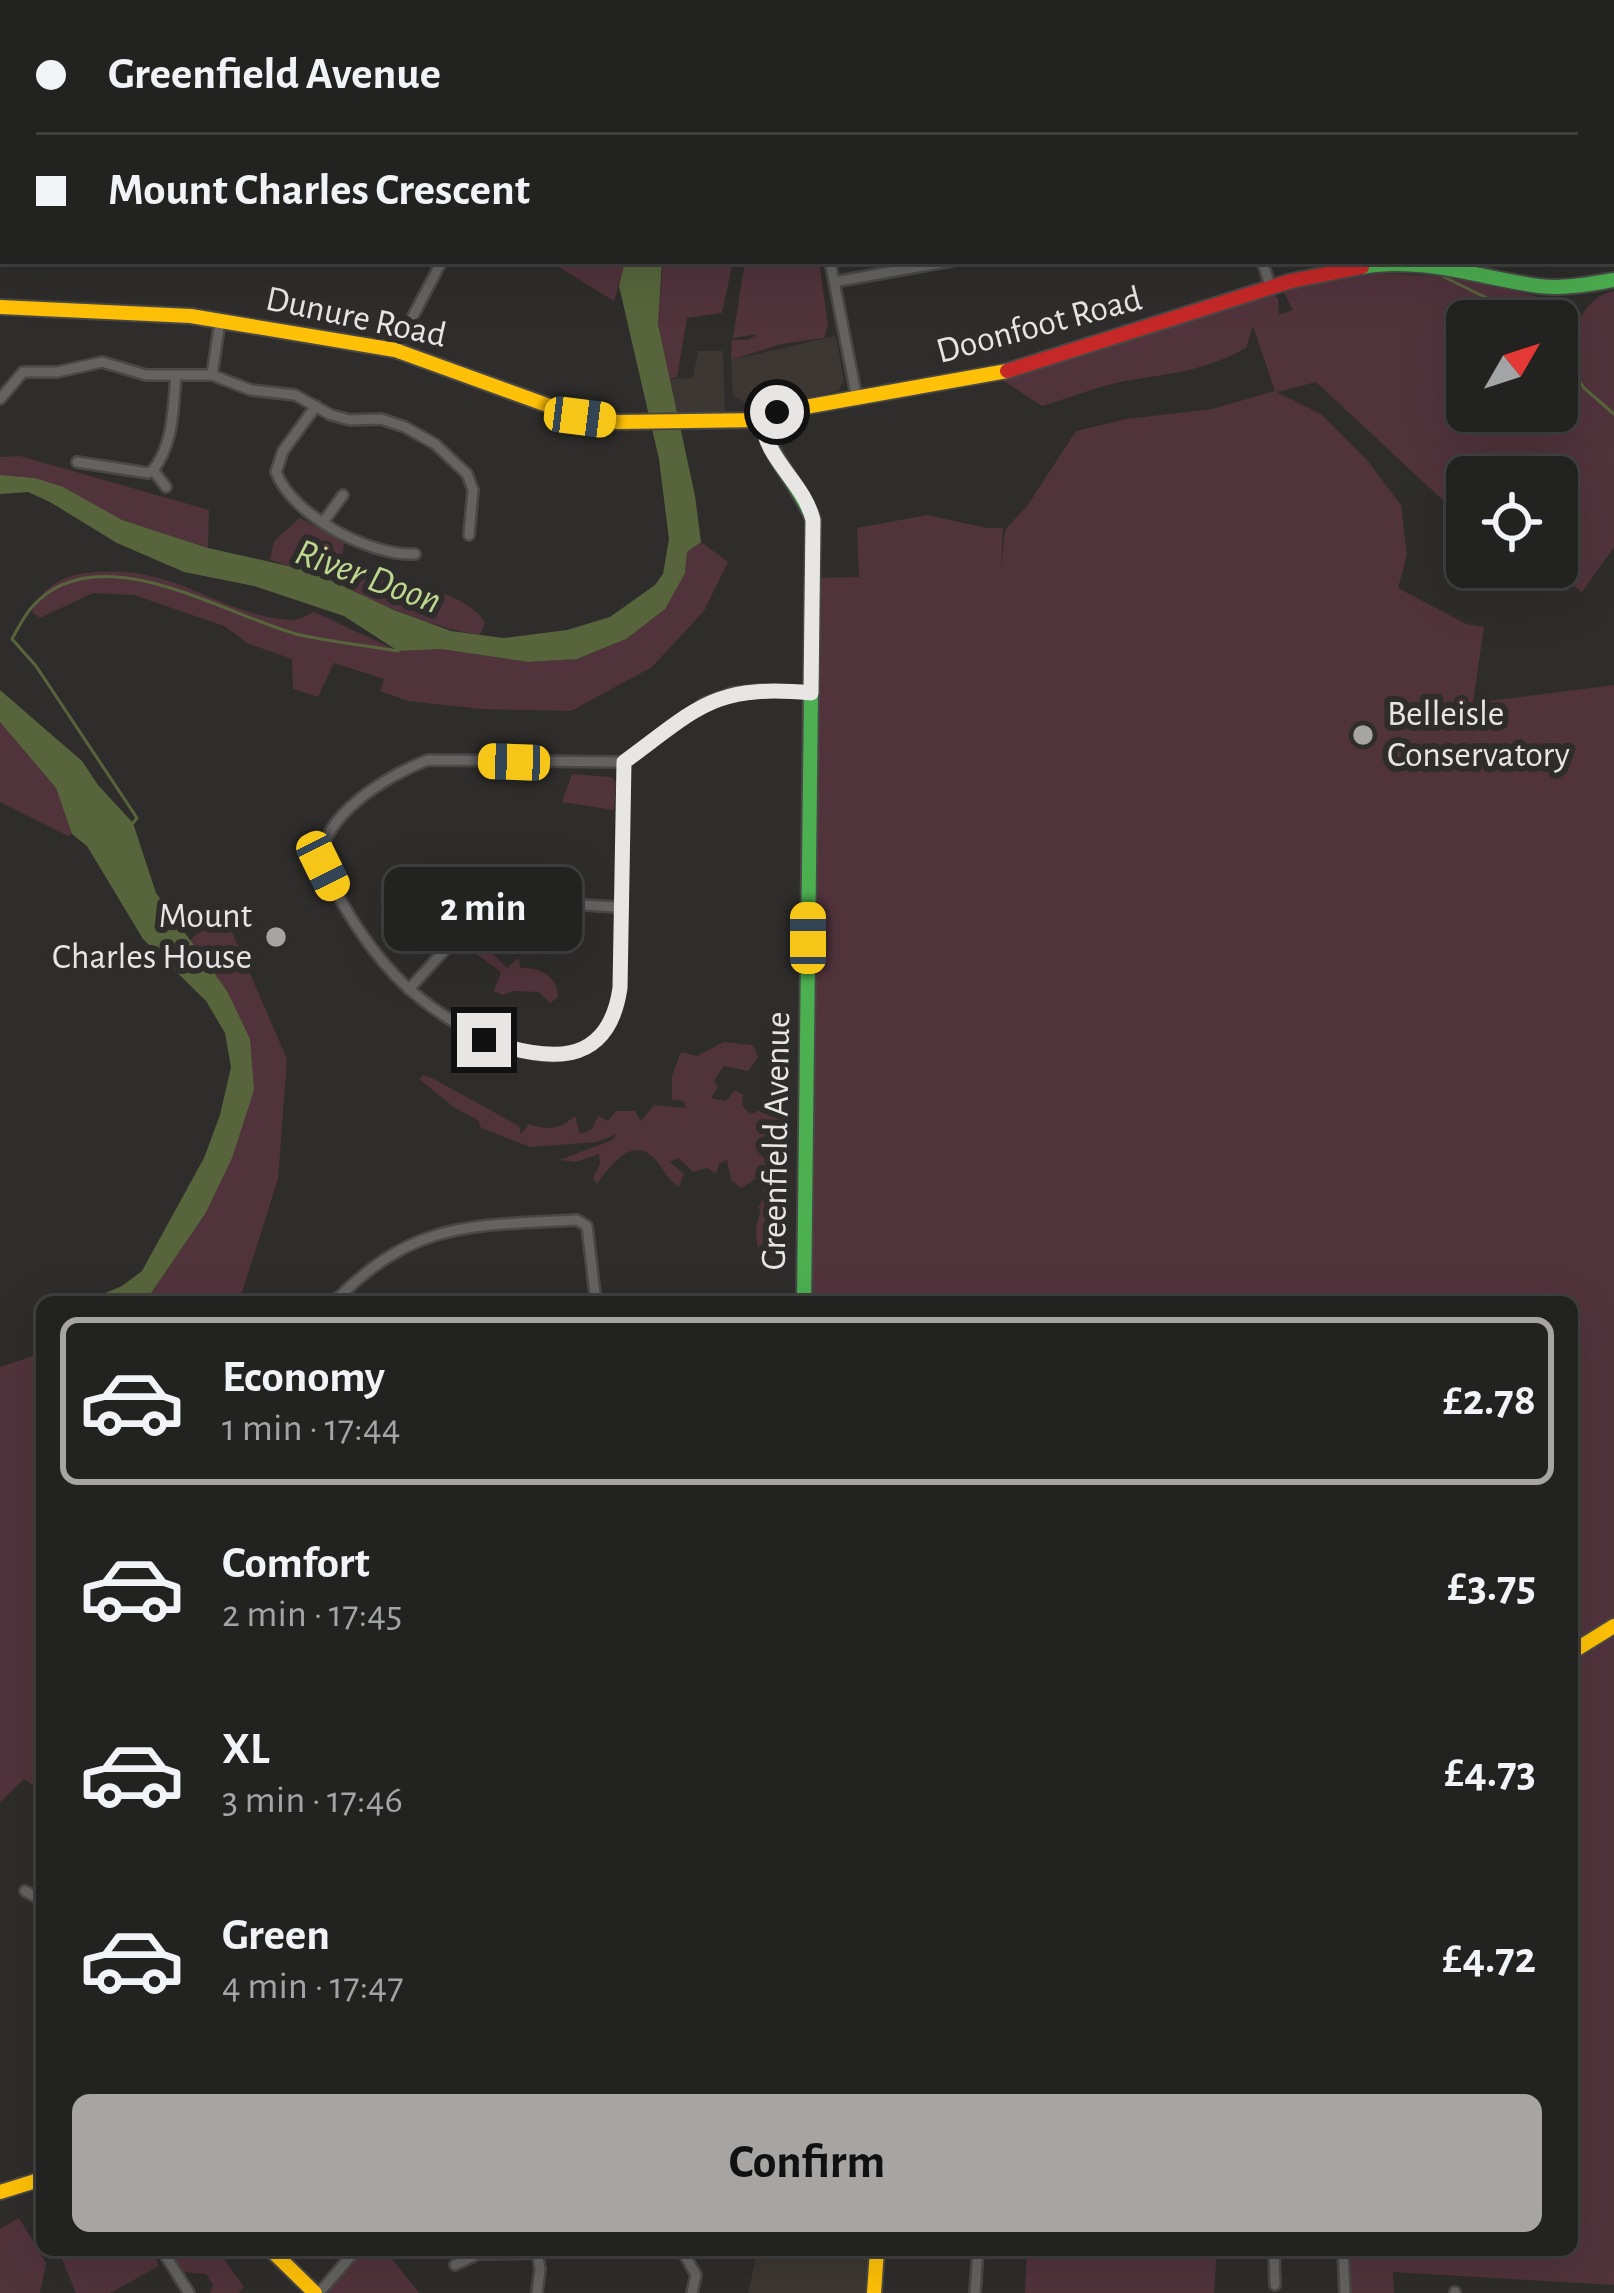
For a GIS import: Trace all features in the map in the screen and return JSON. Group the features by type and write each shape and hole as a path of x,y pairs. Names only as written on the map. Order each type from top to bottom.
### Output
{"main road":[{"name":"Doonfoot Road","path":"762,420 777,412 996,374 1271,287 1360,267 1417,264 1542,286 1614,280"},
{"name":"Dunure Road","path":"0,307 220,320 395,350 552,409 618,422 762,420"},
{"name":"Greenfield Avenue","path":"762,420 763,434 777,462 802,495 813,520 804,1296"},
{"path":"1578,1648 1614,1626"},
{"path":"0,2192 36,2181"},
{"path":"278,2256 317,2293"},
{"path":"874,2293 877,2256"}],"street":[{"path":"395,350 440,264"},
{"path":"831,264 857,399"},
{"path":"834,282 934,264"},
{"path":"1263,264 1271,287"},
{"path":"212,375 220,320"},
{"path":"0,399 23,372 57,372 102,362 146,375 212,375 251,390 295,395 350,420 381,419 455,459 473,490 469,535"},
{"path":"76,462 129,472 153,470 171,429 176,376"},
{"path":"316,406 284,451 276,472 288,498 372,550 415,554"},
{"path":"153,470 166,487"},
{"path":"325,521 343,495"},
{"path":"624,762 616,1012 609,1027 585,1048 546,1055 497,1045 452,1021 409,988 359,928 323,866 320,849 336,819 405,768 428,760 624,762 705,703 732,693 811,693"},
{"path":"409,988 485,911 515,906 621,907"},
{"path":"341,1296 380,1261 433,1233 464,1226 577,1220 587,1226 595,1296"},
{"path":"25,1892 36,1897"},
{"path":"166,2256 189,2293"},
{"path":"317,2293 351,2256"},
{"path":"455,2265 474,2256"},
{"path":"537,2293 538,2256"},
{"path":"686,2256 697,2275 692,2293"},
{"path":"975,2293 978,2256"},
{"path":"1274,2256 1275,2285"},
{"path":"1343,2256 1345,2293"}],"shaded area":[{"path":"554,264 625,264 614,301"},
{"name":"River Doon","path":"624,264 662,264 658,324 701,542 687,552 685,573 665,609 626,639 577,659 529,662 441,649 398,651 344,616 254,586 184,572 117,543 28,492 0,494 0,475 35,478 63,487 122,520 208,548 310,571 451,631 503,638 567,630 610,617 655,585 663,574 669,539 659,459 619,286"},
{"path":"663,264 732,264 722,313 687,318 677,377 670,379 658,324"},
{"path":"745,264 819,264 828,325 824,338 781,344 731,360 732,340 758,334 733,338"},
{"path":"1356,272 1461,277 1546,299 1446,300 1446,432 1578,432 1578,324 1592,303 1614,291 1614,547 1582,592 1576,588 1578,456 1446,456 1446,503 1316,382 1277,392 1321,414 1367,460 1401,505 1407,555 1398,588 1466,624 1484,627 1473,703 1614,685 1614,1625 1578,1647 1578,1296 804,1296 812,578 859,577 857,528 927,515 1003,528 1001,571 1005,530 1027,506 1076,431 1126,419 1212,409 1275,391 1253,326 1246,348 1212,363 1116,383 1042,406 996,376 1272,294 1278,298 1279,315 1293,310 1283,291"},
{"path":"836,336 844,381 838,391 779,403 748,404 733,396 731,360"},
{"path":"698,351 723,351 725,411 678,417 670,379 693,378"},
{"path":"20,456 209,510 208,548 122,520 35,478 0,475 0,457"},
{"path":"300,518 344,543 341,566 439,592 473,609 485,622 480,635 400,612 270,560 274,541"},
{"path":"701,542 728,562 704,611 652,667 571,711 408,701 380,691 384,679 334,663 318,697 293,689 292,659 249,644 224,626 134,595 93,593 40,618 32,612 45,592 64,579 80,574 141,574 260,615 291,620 314,612 398,651 441,649 529,662 577,659 626,639 685,573 687,552"},
{"path":"0,690 82,761 133,823 156,893 227,991 250,1039 254,1090 232,1158 205,1214 149,1296 98,1296 142,1271 204,1158 231,1067 225,1033 206,1001 143,939 87,846 72,834 56,788 0,722"},
{"path":"0,722 56,788 72,834 0,802"},
{"path":"572,774 611,777 616,783 614,810 562,802"},
{"path":"223,911 287,1059 278,1179 241,1296 149,1296 205,1214 254,1091 227,991 188,942"},
{"path":"475,936 507,968 518,958 521,968 546,974 555,983 558,997 550,1003 539,992 503,995 494,991 501,972 468,948 466,942"},
{"path":"724,1042 753,1045 758,1057 748,1071 724,1066 714,1080 718,1088 711,1098 726,1101 735,1090 743,1095 742,1105 750,1114 782,1107 786,1130 762,1137 759,1154 788,1160 792,1168 792,1191 779,1206 779,1233 790,1239 787,1259 770,1269 757,1242 758,1207 764,1198 761,1176 741,1188 731,1180 727,1160 719,1164 716,1174 707,1168 693,1172 678,1158 670,1162 684,1174 679,1187 650,1155 633,1150 597,1184 593,1178 599,1154 576,1162 560,1160 617,1134 597,1142 530,1147 481,1128 478,1120 419,1079 424,1075 434,1079 519,1126 521,1134 529,1124 554,1128 575,1116 580,1134 592,1129 598,1116 608,1121 616,1111 635,1111 641,1121 654,1105 686,1108 684,1101 672,1100 672,1076 681,1052 697,1056"},
{"path":"36,1355 36,1788 24,1779 0,1802 0,1367"},
{"path":"1614,1629 1614,2285 1393,2272 1394,2293 1347,2293 1345,2256 1578,2256 1578,1651"},
{"path":"19,2218 36,2246 36,2256 46,2263 40,2293 0,2293 0,2229"},
{"path":"154,2256 159,2266 110,2293 76,2293 61,2257"},
{"path":"174,2256 221,2256 244,2287 239,2293 210,2293 213,2285 206,2274 183,2272"},
{"path":"351,2256 390,2256 419,2293 319,2293"},
{"path":"757,2256 876,2256 874,2293 748,2293"},
{"path":"1027,2256 1217,2256 1214,2293 1025,2293"}],"waterway":[{"path":"1444,277 1491,300"},
{"path":"1578,379 1614,414"},
{"path":"133,823 137,818 36,666 12,639 32,607 59,586 90,577 125,578 198,597 296,634 398,651"}],"traffic: fast":[{"path":"1362,267 1429,266 1549,287 1614,280"},
{"path":"762,420 771,447 813,520 804,1296"}],"traffic: slow":[{"path":"0,307 191,316 395,350 580,417 618,422 762,420 777,412 1007,371"},
{"path":"1578,1648 1614,1626"},
{"path":"0,2192 36,2181"},
{"path":"277,2256 315,2293"},
{"path":"874,2293 877,2256"}],"traffic: jam":[{"path":"1007,371 1291,281 1362,267"}],"place":[{"name":"Belleisle Conservatory","path":"1363,735"},
{"name":"Mount Charles House","path":"276,937"}],"route":[{"path":"484,1040 531,1054 562,1055 585,1048 609,1027 620,988 624,762 705,703 732,693 811,693 813,520 810,507 763,434 762,420 777,412"}]}
